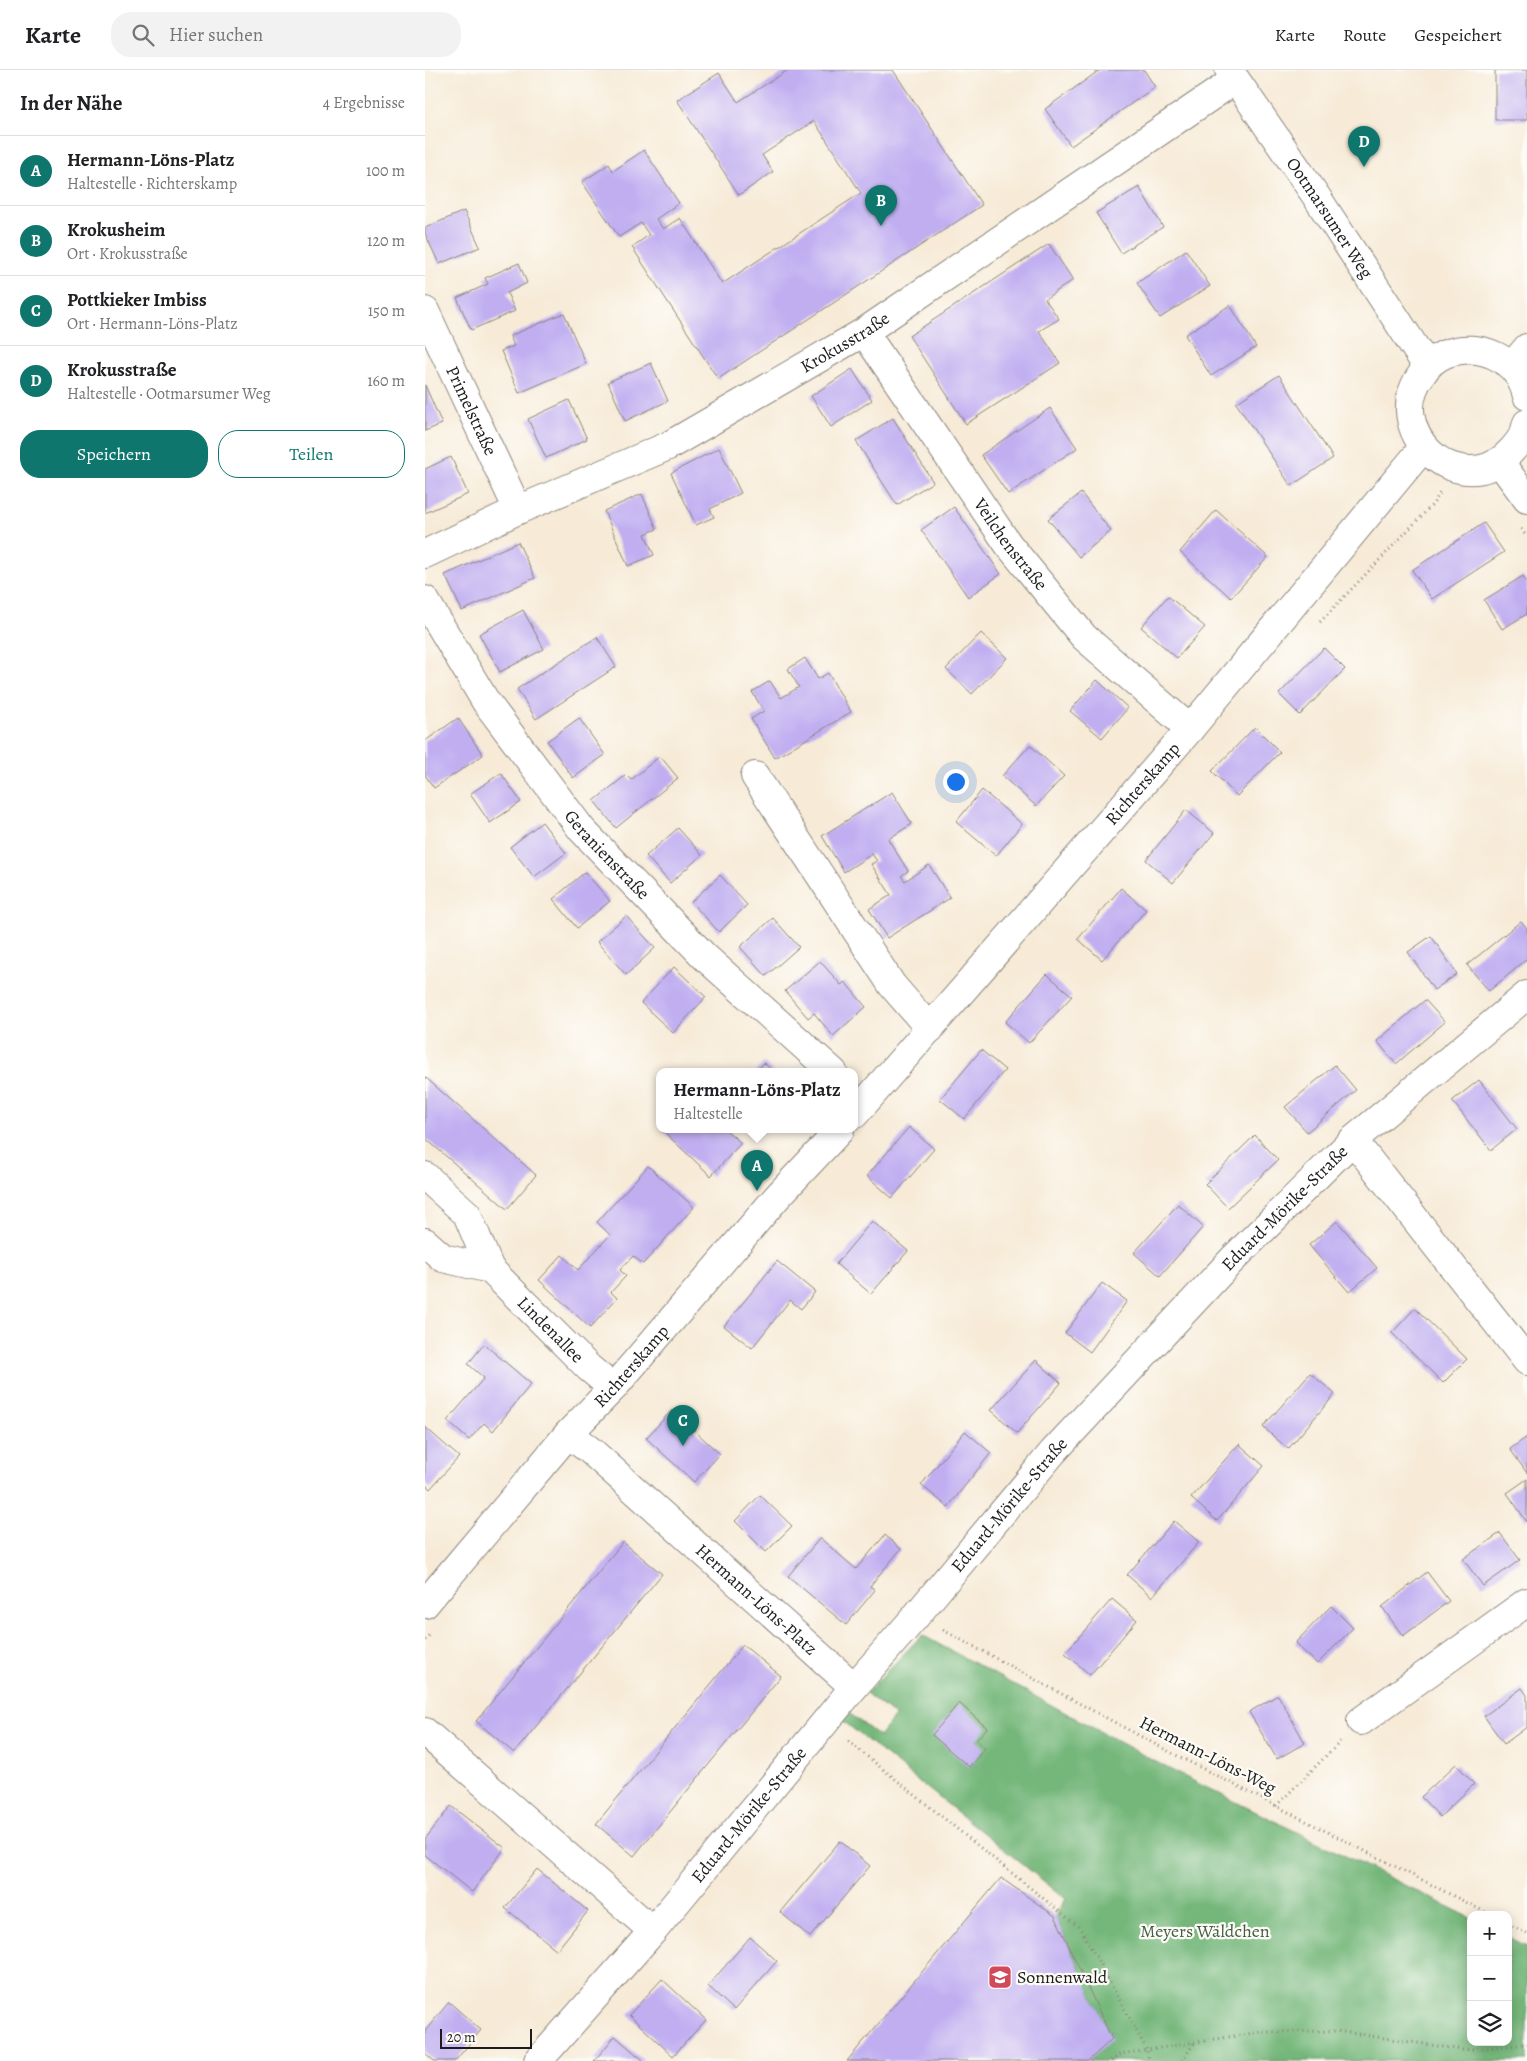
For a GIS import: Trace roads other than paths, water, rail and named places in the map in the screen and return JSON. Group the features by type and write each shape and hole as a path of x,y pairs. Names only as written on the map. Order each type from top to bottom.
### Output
{"street":[{"name":"Krokusstraße","path":"425,554 517,510 668,446 863,332 1232,75"},
{"name":"Ootmarsumer Weg","path":"1232,75 1316,196 1427,366"},
{"name":"Primelstraße","path":"425,311 517,510"},
{"name":"Veilchenstraße","path":"863,332 1008,544 1084,638 1189,729"},
{"path":"1527,396 1519,357 1497,355 1479,350 1460,350 1442,355 1427,366 1416,380 1410,397 1410,415 1414,432 1423,448 1436,459 1451,466 1467,469 1484,468 1499,461 1516,447 1526,428 1527,422"},
{"name":"Richterskamp","path":"859,1102 929,1028 1189,729 1423,448"},
{"path":"1499,461 1527,499"},
{"name":"Geranienstraße","path":"425,600 486,702 582,830 705,956 829,1068"},
{"path":"755,776 892,985 929,1028"},
{"name":"Eduard-Mörike-Straße","path":"538,2061 653,1932 826,1724 854,1687 1053,1452 1232,1260 1353,1140 1527,995"},
{"name":"Richterskamp","path":"425,1604 568,1434 613,1388 778,1196 837,1133"},
{"path":"1353,1140 1527,1361"},
{"name":"Lindenallee","path":"425,1176 467,1214 490,1269 589,1368 613,1388"},
{"path":"425,1242 443,1258 490,1269"},
{"name":"Hermann-Löns-Platz","path":"568,1434 591,1451 854,1687"},
{"path":"1361,1721 1527,1602"},
{"path":"425,1732 653,1932"}],"place":[{"name":"Krokusstraße","path":"1364,167"},
{"name":"Krokusheim","path":"881,226"},
{"name":"Hermann-Löns-Platz","path":"757,1191"},
{"name":"Pottkieker Imbiss","path":"683,1446"},
{"name":"Sonnenwald","path":"1000,1977"}],"park label":[{"name":"Meyers Wäldchen","path":"1205,1931"}]}
